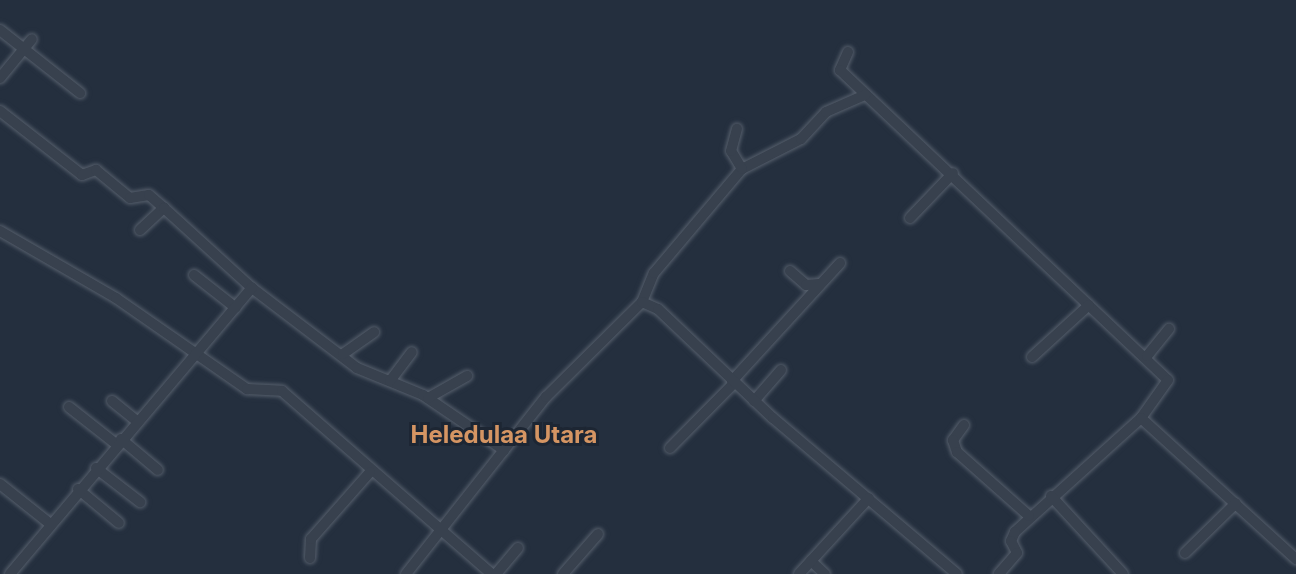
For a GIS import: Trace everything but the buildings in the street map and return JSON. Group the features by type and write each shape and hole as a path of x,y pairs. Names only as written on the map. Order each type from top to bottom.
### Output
{"street":[{"path":"0,30 80,93"},
{"path":"0,78 32,39"},
{"path":"844,58 865,94 1147,356 1168,384 1141,418 1029,516 1011,538 1017,553 999,574"},
{"path":"407,574 559,382 642,302 654,273 742,169 801,139 826,112 865,94"},
{"path":"0,111 82,175 96,170 130,198 149,195 252,288 343,354 357,368 428,398 504,450"},
{"path":"737,129 730,151 742,169"},
{"path":"910,218 953,173"},
{"path":"140,230 164,208"},
{"path":"0,231 116,298 194,358 247,389 282,391 440,533 494,574 517,548"},
{"path":"670,448 840,263"},
{"path":"790,271 806,285 819,284"},
{"path":"194,275 236,308"},
{"path":"10,574 49,523 252,288"},
{"path":"642,302 658,309 754,401 957,574"},
{"path":"1032,357 1090,305"},
{"path":"1147,356 1169,329"},
{"path":"343,354 374,332"},
{"path":"390,381 412,352"},
{"path":"754,401 781,370"},
{"path":"428,398 467,376"},
{"path":"112,401 137,421"},
{"path":"69,407 158,470"},
{"path":"1141,418 1296,559"},
{"path":"964,425 953,440 957,452 1029,516"},
{"path":"96,468 140,502"},
{"path":"310,558 311,539 370,472"},
{"path":"0,484 49,523"},
{"path":"78,489 119,523"},
{"path":"1051,495 1123,574"},
{"path":"799,574 869,498"},
{"path":"1185,553 1236,503"},
{"path":"563,574 598,534"},
{"path":"811,561 825,574"}],"district":[{"name":"Heledulaa Utara","path":"504,435"}]}
